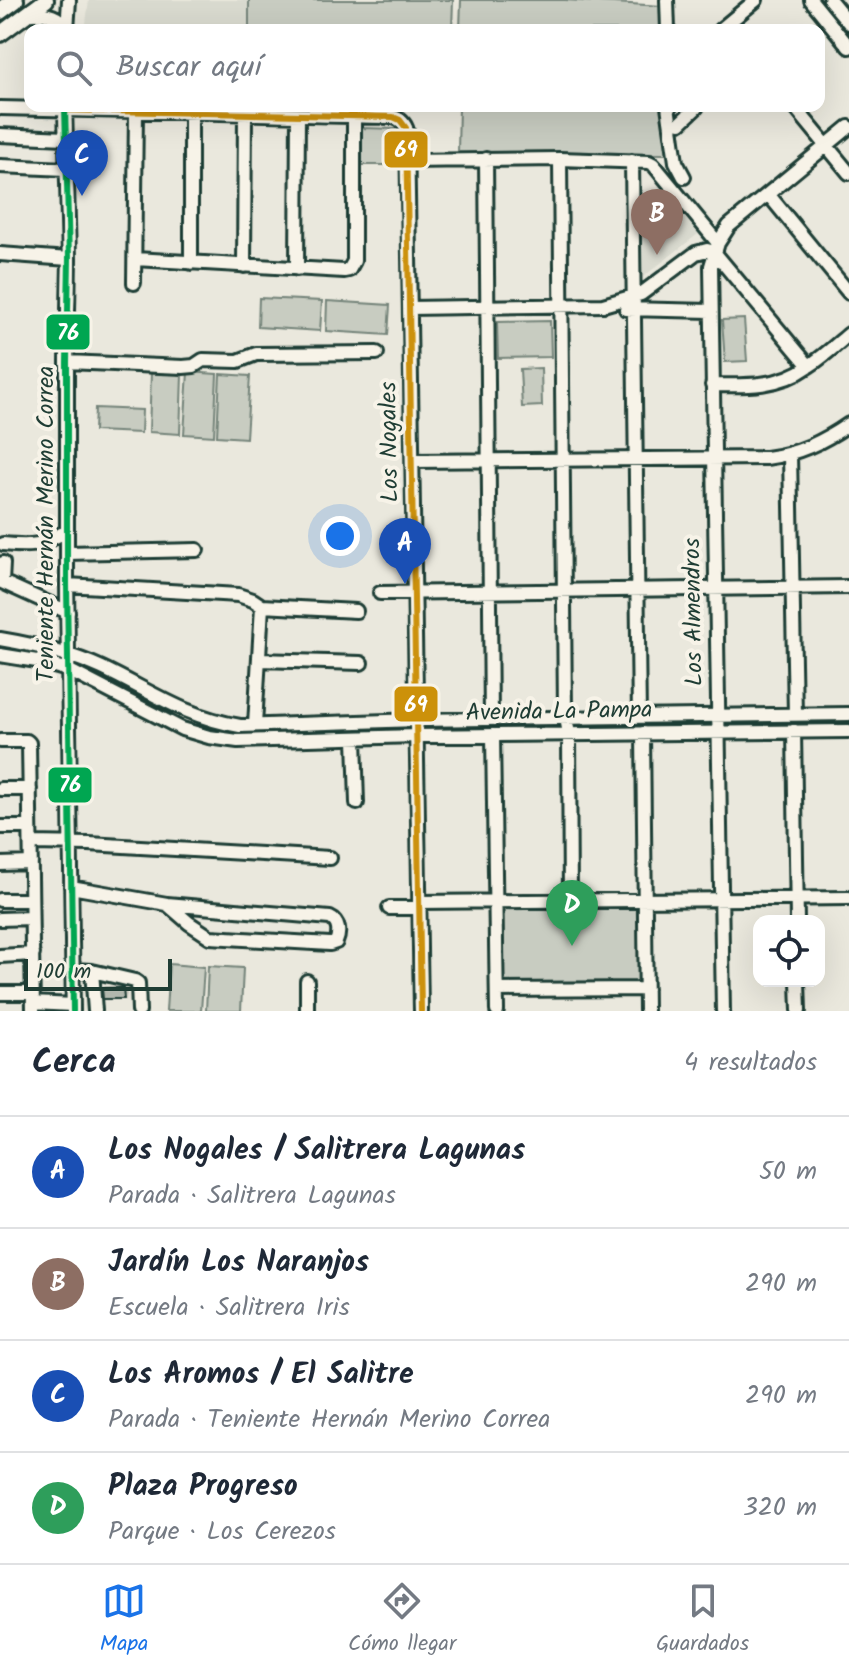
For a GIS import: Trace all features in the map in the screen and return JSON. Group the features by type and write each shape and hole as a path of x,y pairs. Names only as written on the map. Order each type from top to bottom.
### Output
{"highway":[{"path":"0,11 15,0"}],"main road":[{"path":"0,34 46,0"}],"street":[{"path":"67,24 69,0"},
{"path":"667,0 668,24"},
{"path":"730,24 756,0"},
{"path":"811,0 849,47"},
{"path":"830,0 849,23"},
{"path":"25,15 53,15 63,24"},
{"path":"0,108 24,108"},
{"name":"Teniente Hernán Merino Correa","path":"0,993 54,1008 73,1008 67,585 69,259 65,112"},
{"path":"134,283 136,112 354,117 354,261 351,268 344,271 135,259"},
{"path":"669,112 676,162 684,177"},
{"path":"680,123 692,112"},
{"path":"799,112 849,173"},
{"path":"191,113 191,263"},
{"path":"244,266 245,114"},
{"path":"297,269 298,115"},
{"name":"Los Nogales","path":"354,117 393,117 400,120 407,131 421,1011"},
{"path":"634,304 696,253 716,247 729,226 849,127"},
{"path":"0,135 65,138"},
{"path":"486,159 491,719"},
{"path":"408,161 560,159 653,164 809,366"},
{"path":"560,159 565,718 569,734 570,900"},
{"path":"632,161 639,717"},
{"path":"0,166 66,169"},
{"path":"768,194 849,293"},
{"name":"Los Almendros","path":"716,247 711,266 711,311 723,1011"},
{"path":"0,254 69,259"},
{"path":"410,308 634,304 711,311"},
{"path":"712,385 763,384 787,378 809,366 849,334"},
{"path":"67,362 183,367 194,366 203,360 238,361 256,354 377,353"},
{"path":"413,461 754,459 790,454 818,444 847,427"},
{"path":"790,454 795,715"},
{"path":"67,531 42,544 2,550 1,582 68,612"},
{"path":"67,553 197,550"},
{"path":"67,585 238,595 262,606 356,611"},
{"path":"380,593 849,587"},
{"path":"255,725 262,606"},
{"name":"Avenida La Pampa","path":"0,639 68,654 169,704 217,722 240,726 417,720 849,714"},
{"name":"Avenida La Pampa","path":"0,655 68,670 182,729 238,741 849,731"},
{"path":"259,660 361,663"},
{"path":"794,731 797,915"},
{"path":"643,733 646,1011"},
{"path":"493,735 497,1011"},
{"path":"355,738 357,803"},
{"path":"0,741 29,743 33,1002"},
{"path":"0,789 30,789"},
{"path":"0,827 30,827"},
{"path":"31,843 330,858"},
{"path":"0,864 31,863"},
{"path":"71,887 167,904 330,918 338,925 338,936 336,942 330,944 210,937 167,904"},
{"path":"389,908 496,901 849,898"},
{"path":"0,900 31,900"},
{"path":"0,919 31,918"},
{"path":"0,956 33,954"},
{"path":"73,970 92,971 138,983 139,1011"},
{"path":"92,971 95,1011"},
{"path":"307,981 307,1011"},
{"path":"798,987 799,1011"},
{"path":"497,990 646,989"}],"shaded area":[{"path":"89,0 249,0 249,24 86,24"},
{"path":"249,0 453,0 452,24 249,24"},
{"path":"461,0 565,0 662,6 663,24 460,24"},
{"path":"459,112 667,112 670,145 666,154 458,153"},
{"path":"362,128 398,129 398,165 362,165"},
{"path":"673,204 698,234 643,277 642,206"},
{"path":"259,298 322,301 320,331 258,327"},
{"path":"327,301 390,305 388,335 326,331"},
{"path":"744,319 747,361 725,362 722,320"},
{"path":"550,321 551,357 498,358 497,322"},
{"path":"541,368 542,406 522,407 520,369"},
{"path":"188,372 217,374 214,436 184,434"},
{"path":"151,373 182,374 180,434 149,432"},
{"path":"220,374 250,376 246,438 217,436"},
{"path":"95,408 142,410 141,433 94,431"},
{"path":"501,907 643,909 643,982 501,983"},
{"path":"169,964 204,967 201,1011 166,1011"},
{"path":"208,966 243,968 241,1011 206,1011"}],"building":[{"path":"102,988 123,988 124,999 103,999"}],"transit line":[{"name":"76","path":"65,112 69,259 67,585 73,1011"},
{"name":"69","path":"159,112 393,117 406,128 421,1011"}],"place":[{"name":"Los Aromos / El Salitre","path":"82,196"},
{"name":"Jardín Los Naranjos","path":"657,255"},
{"name":"Los Nogales / Salitrera Lagunas","path":"405,584"},
{"name":"Plaza Progreso","path":"572,946"}]}
